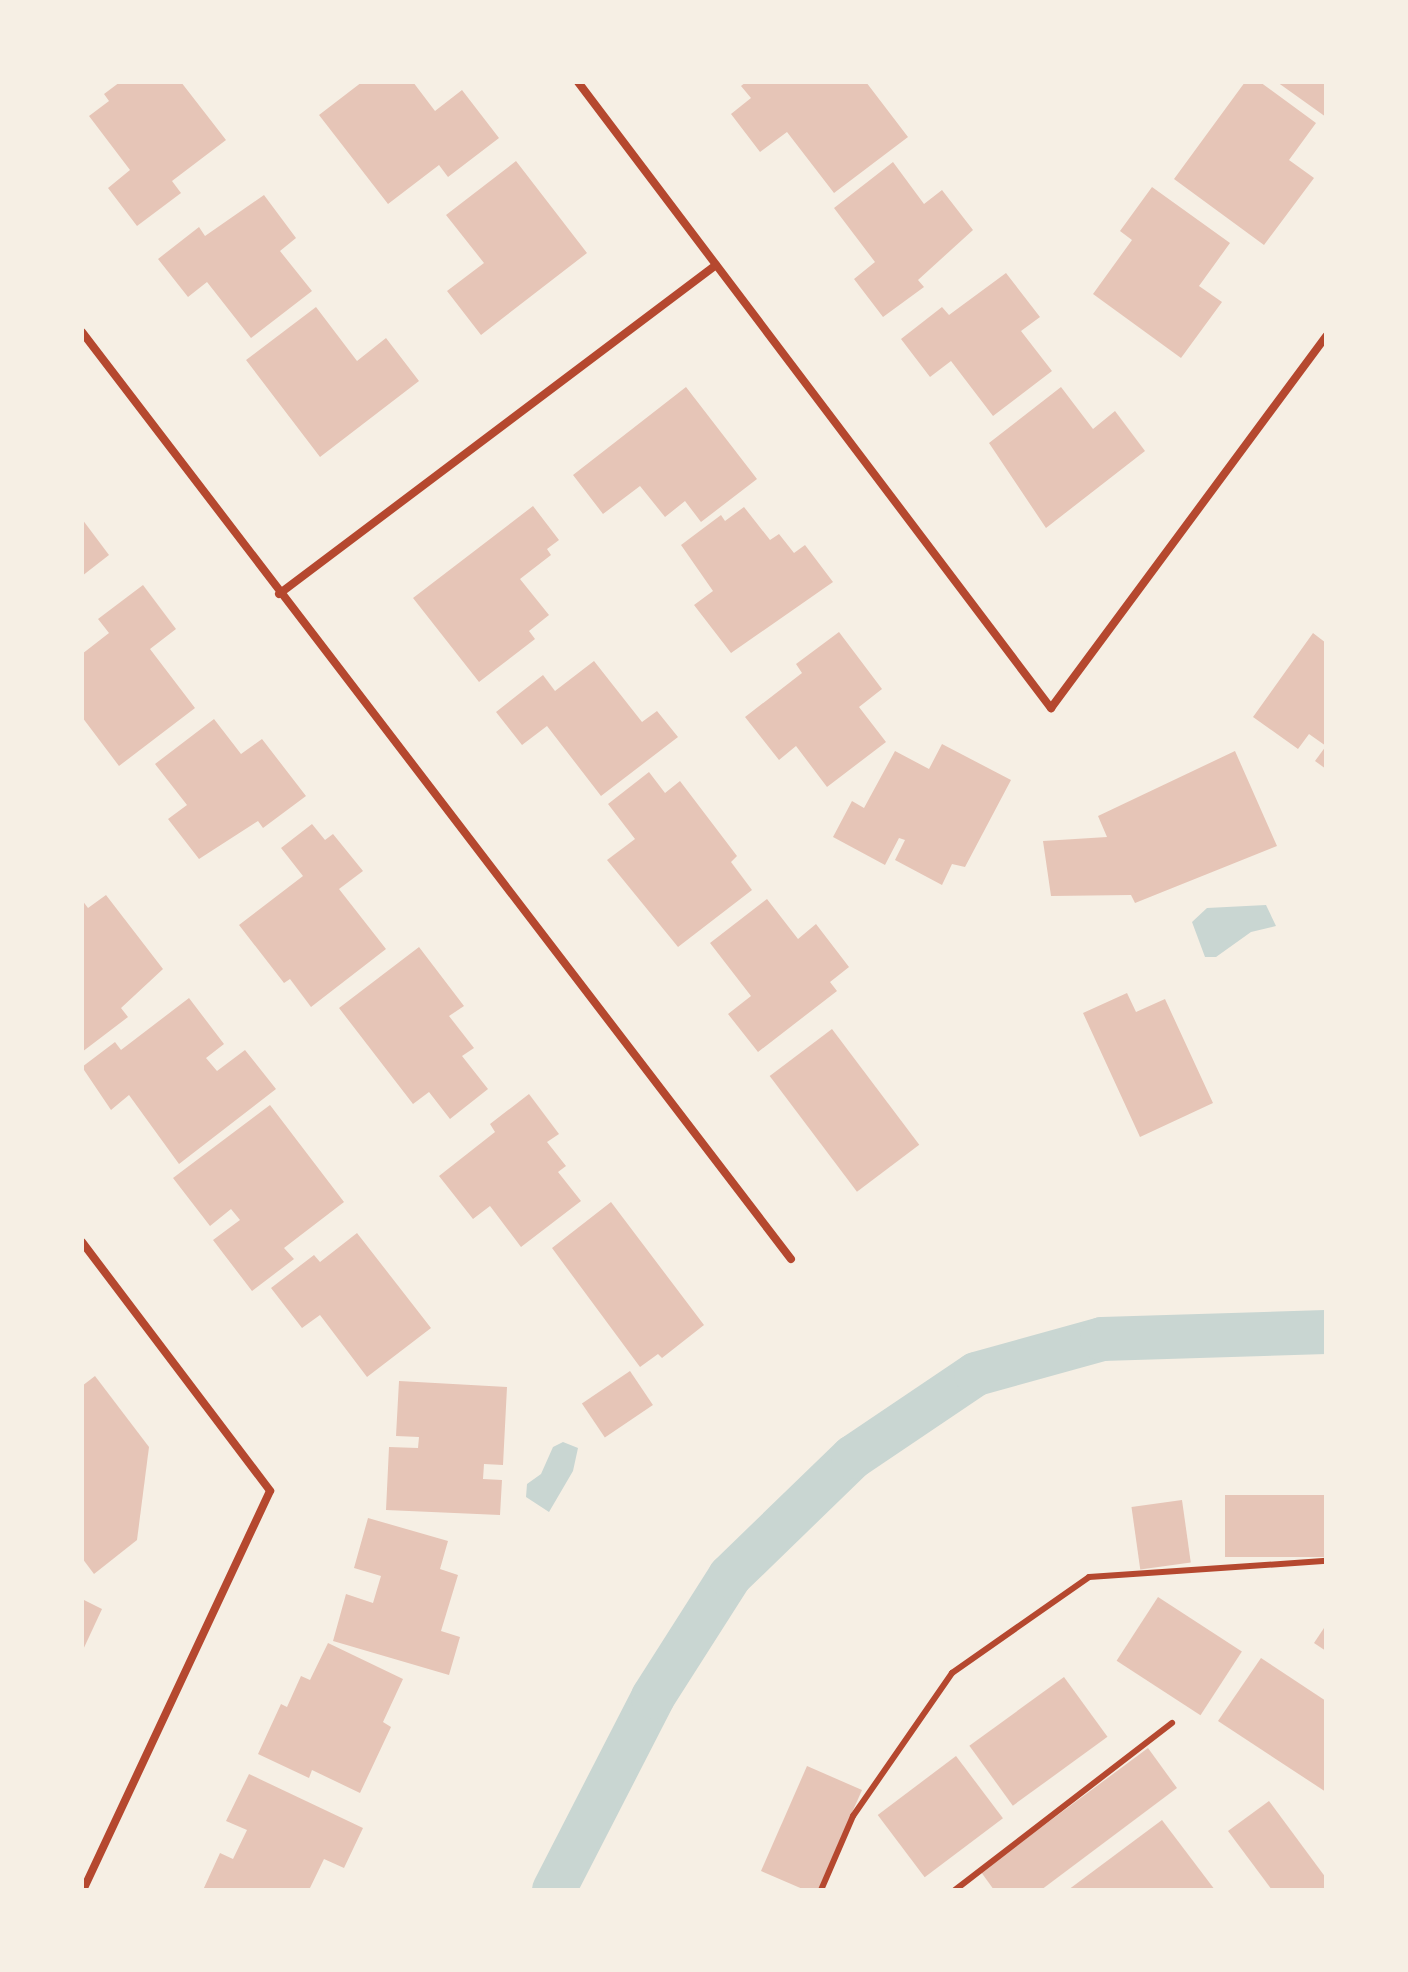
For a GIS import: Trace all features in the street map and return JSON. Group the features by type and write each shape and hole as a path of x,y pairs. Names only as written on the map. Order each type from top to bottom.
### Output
{"street":[{"path":"578,82 1051,708 1326,336"},
{"path":"279,594 716,265"},
{"path":"82,332 279,594 791,1259"},
{"path":"82,1242 270,1491 83,1890"}],"lane":[{"path":"821,1890 853,1816 952,1673 1089,1577 1326,1561"},
{"path":"955,1890 1172,1723"}],"shaded area":[{"path":"1266,905 1276,926 1251,932 1216,957 1205,957 1192,922 1207,908"},
{"path":"563,1442 578,1448 573,1471 549,1512 526,1497 527,1484 541,1474 553,1447"}],"building":[{"path":"120,82 181,82 226,140 172,181 181,193 137,226 108,188 130,170 89,116 109,101 104,94"},
{"path":"362,82 413,82 435,111 462,90 499,138 448,177 439,165 388,204 319,115"},
{"path":"746,82 866,82 908,137 834,193 787,132 760,152 731,114 751,98 741,86"},
{"path":"1245,82 1260,82 1316,123 1289,160 1314,178 1264,245 1174,179"},
{"path":"1277,82 1326,82 1326,117"},
{"path":"516,161 587,253 481,335 447,291 484,263 446,215"},
{"path":"893,162 924,204 942,190 973,230 918,280 924,287 883,317 854,279 875,262 834,208"},
{"path":"1152,187 1230,243 1199,286 1222,302 1181,358 1093,294 1132,240 1120,231"},
{"path":"264,195 296,238 280,251 312,291 251,338 207,282 188,297 158,259 199,227 205,236"},
{"path":"1006,273 1040,317 1021,331 1052,371 993,416 951,361 930,377 901,339 942,307 949,315"},
{"path":"316,307 357,361 386,338 419,381 320,457 246,360"},
{"path":"686,387 757,479 701,522 685,501 665,517 640,486 603,514 573,475"},
{"path":"1061,387 1093,429 1115,411 1145,451 1046,528 989,443"},
{"path":"533,506 559,540 547,549 551,555 520,579 549,615 529,631 535,639 479,682 413,598"},
{"path":"744,507 770,540 779,534 794,553 805,545 833,582 731,653 694,605 713,591 681,545 721,515 725,521"},
{"path":"82,519 109,555 82,576"},
{"path":"143,585 176,629 150,649 195,708 119,766 82,717 82,654 109,633 98,619"},
{"path":"839,632 882,689 859,707 886,742 827,787 796,746 779,760 745,717 802,673 796,664"},
{"path":"1313,633 1326,643 1326,746 1309,734 1298,749 1253,717"},
{"path":"594,661 642,722 657,711 678,737 601,796 547,726 522,745 496,712 543,675 555,691"},
{"path":"214,719 241,754 262,739 306,796 263,828 258,821 199,859 168,819 187,805 155,764"},
{"path":"942,744 1011,780 965,867 952,864 942,885 895,860 905,840 899,838 885,865 833,837 852,801 864,808 895,751 929,769"},
{"path":"1326,746 1326,769 1315,761"},
{"path":"1235,751 1277,846 1135,903 1131,895 1051,896 1043,841 1107,837 1098,816"},
{"path":"649,772 665,793 680,781 737,856 731,862 752,890 678,947 607,860 635,839 608,804"},
{"path":"312,824 325,840 333,834 363,871 339,889 386,949 311,1007 290,979 284,983 239,925 303,876 281,848"},
{"path":"106,895 163,969 121,1008 128,1017 82,1052 82,900 88,908"},
{"path":"767,899 798,939 816,924 849,967 830,982 837,991 758,1052 728,1014 751,996 710,943"},
{"path":"419,947 464,1006 449,1016 474,1048 462,1056 488,1089 450,1119 429,1092 413,1104 339,1008"},
{"path":"1127,993 1136,1012 1165,999 1213,1103 1140,1137 1083,1013"},
{"path":"189,998 224,1044 206,1058 217,1071 245,1050 276,1089 179,1164 129,1095 111,1110 82,1067 115,1042 121,1050"},
{"path":"832,1029 919,1145 857,1192 770,1076"},
{"path":"529,1094 559,1134 547,1142 566,1166 558,1172 581,1201 521,1247 490,1206 473,1219 439,1176 495,1132 490,1124"},
{"path":"270,1105 344,1202 284,1248 294,1259 252,1291 213,1240 240,1220 231,1209 210,1226 173,1178"},
{"path":"611,1202 704,1325 662,1358 658,1354 640,1367 552,1248"},
{"path":"357,1233 431,1328 367,1377 320,1315 302,1328 271,1288 314,1255 320,1262"},
{"path":"630,1371 653,1405 605,1437 582,1403"},
{"path":"95,1376 149,1447 137,1540 94,1574 82,1558 82,1386"},
{"path":"399,1381 507,1387 503,1465 484,1464 483,1479 502,1480 500,1515 386,1510 389,1447 418,1448 419,1437 396,1436"},
{"path":"1225,1495 1326,1495 1326,1557 1225,1557"},
{"path":"1182,1500 1191,1562 1140,1569 1131,1507"},
{"path":"368,1518 448,1541 440,1569 458,1575 441,1631 460,1637 449,1675 333,1641 346,1594 373,1603 381,1576 354,1568"},
{"path":"1158,1597 1242,1651 1200,1715 1117,1661"},
{"path":"82,1599 102,1609 82,1652"},
{"path":"1326,1625 1326,1651 1314,1643"},
{"path":"328,1643 403,1679 383,1722 391,1727 360,1793 312,1770 309,1778 258,1754 281,1704 287,1707 301,1676 310,1680"},
{"path":"1261,1658 1326,1701 1326,1792 1218,1721"},
{"path":"1064,1677 1107,1737 1013,1806 969,1746"},
{"path":"1148,1748 1177,1788 1041,1890 994,1890 981,1872"},
{"path":"956,1756 1003,1818 925,1877 878,1815"},
{"path":"807,1766 862,1790 818,1890 805,1890 761,1871"},
{"path":"249,1774 363,1828 344,1868 324,1859 309,1890 203,1890 220,1853 233,1859 247,1830 226,1821"},
{"path":"1269,1801 1326,1878 1326,1890 1272,1890 1228,1831"},
{"path":"1162,1820 1215,1890 1068,1890"}],"waterway":[{"path":"554,1890 653,1697 730,1576 853,1457 976,1374 1102,1339 1326,1332"}]}
